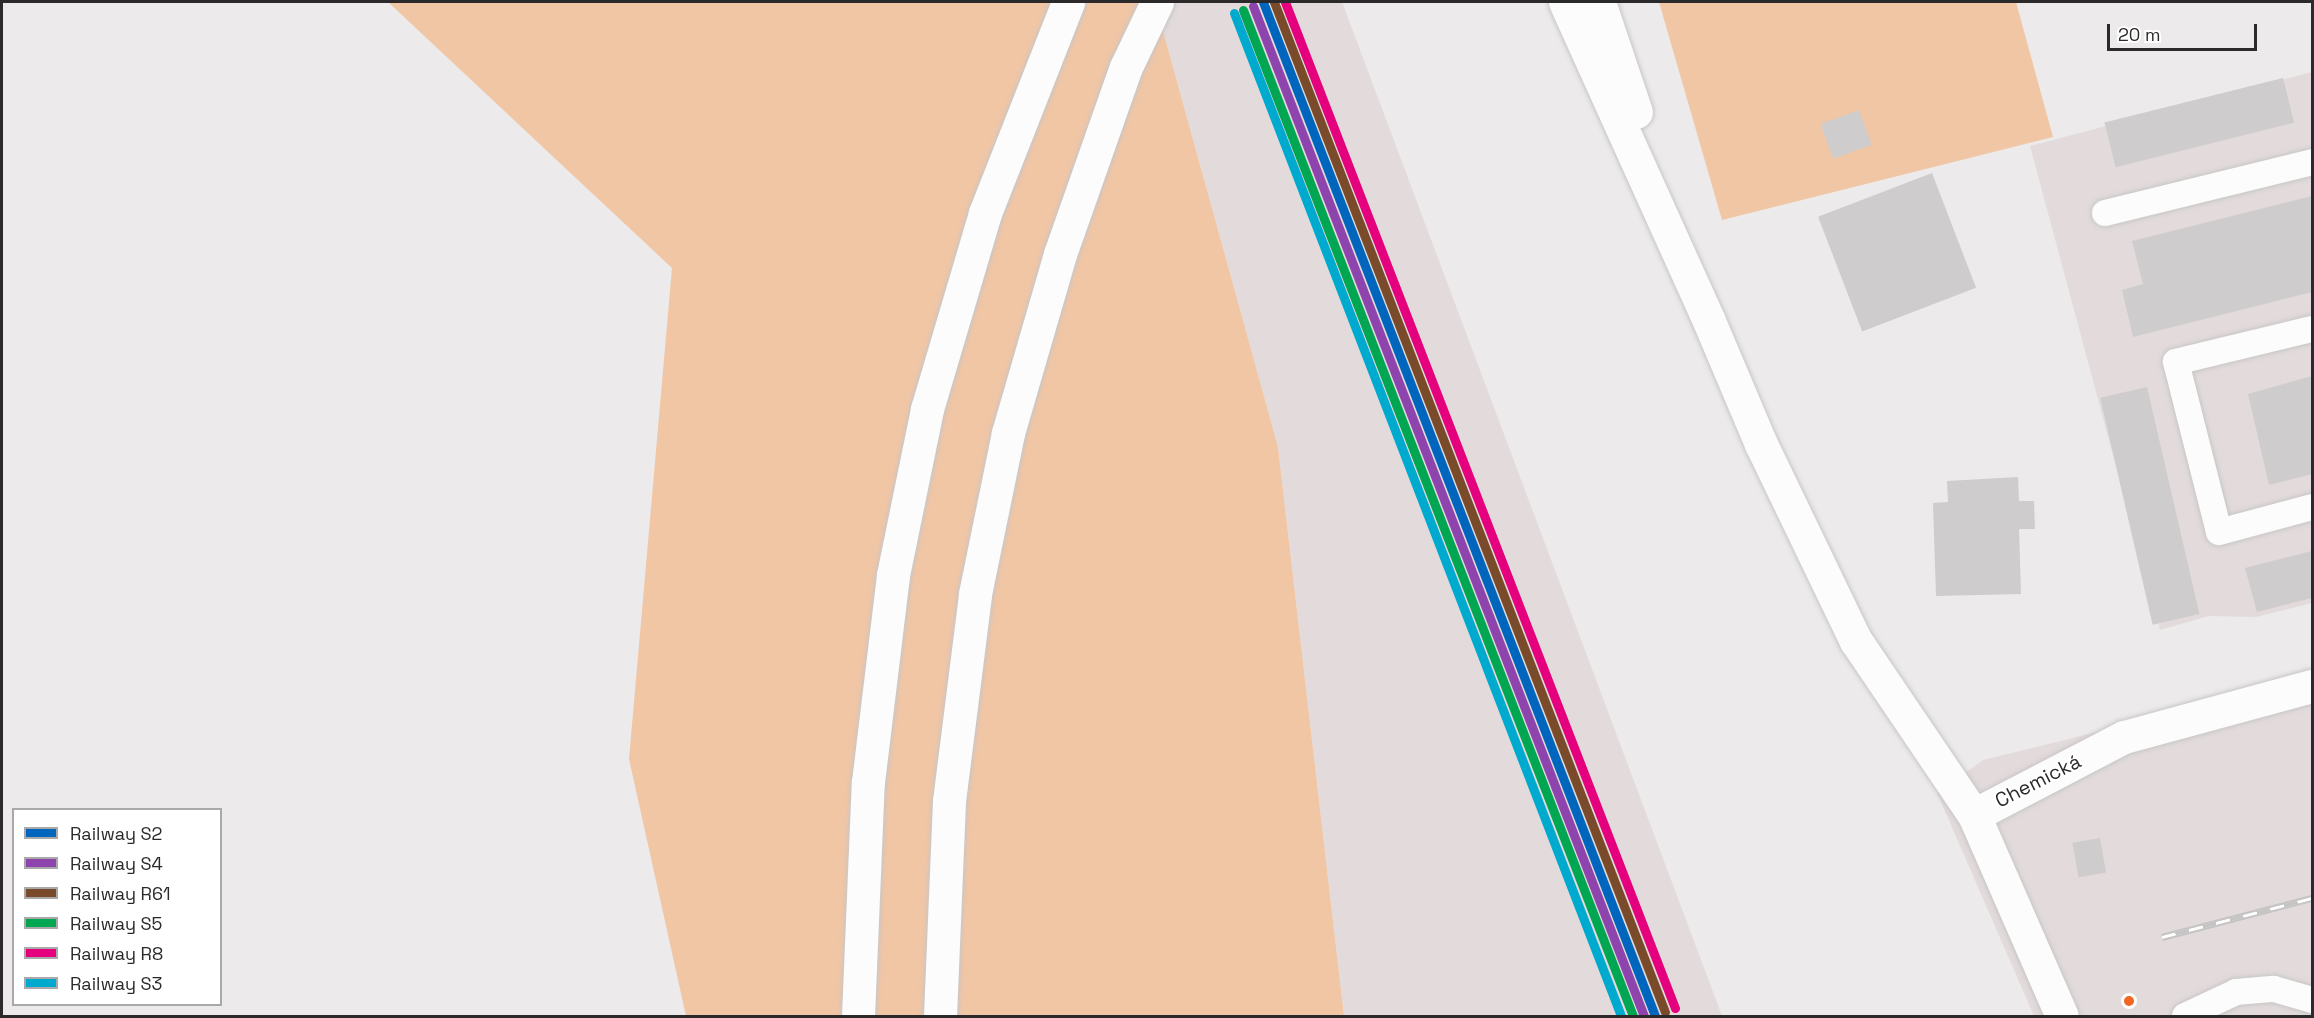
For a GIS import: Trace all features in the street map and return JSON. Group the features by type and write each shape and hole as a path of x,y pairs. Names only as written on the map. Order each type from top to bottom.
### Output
{"main road":[{"path":"858,1017 856,969 868,782 893,575 927,409 985,213 1068,2"},
{"path":"940,1017 949,801 975,594 1008,433 1060,254 1126,67 1157,2"},
{"path":"1565,2 1709,321 1761,444 1856,641 1974,814"},
{"path":"1599,2 1709,321"},
{"name":"Chemická","path":"2062,1017 1974,814 2124,737 2313,686"}],"lane":[{"path":"2105,213 2313,162"},
{"path":"2313,329 2176,362 2219,532 2313,507"},
{"path":"2185,1017 2236,992 2274,989 2313,999"}],"shaded area":[{"path":"388,2 1155,2 1278,447 1344,1016 686,1016 629,759 672,268"},
{"path":"1155,2 1342,2 1722,1016 1344,1016 1278,447"},
{"path":"1659,2 2016,2 2053,137 1722,220"},
{"path":"2312,72 2312,603 2256,617 2209,616 2160,630 2030,146"},
{"path":"2312,679 2312,1016 2034,1016 1937,793 1983,760"}],"building":[{"path":"2283,78 2294,123 2116,167 2104,123"},
{"path":"1859,110 1872,145 1833,159 1820,124"},
{"path":"1932,173 1976,288 1862,332 1818,217"},
{"path":"2312,196 2312,292 2133,337 2122,290 2143,284 2132,241"},
{"path":"2312,376 2312,474 2269,485 2248,394"},
{"path":"2147,387 2199,614 2153,625 2100,398"},
{"path":"2018,477 2019,501 2034,501 2035,529 2019,529 2021,594 1936,596 1933,503 1948,502 1947,481"},
{"path":"2312,551 2312,598 2257,612 2245,568"},
{"path":"2100,838 2106,872 2079,877 2072,843"}],"railway":[{"path":"2162,937 2312,898"}],"rail line":[{"name":"S2","path":"1263,2 1655,1016"},
{"name":"R61","path":"1274,2 1665,1012"},
{"name":"R8","path":"1285,2 1675,1008"},
{"name":"S4","path":"1253,6 1644,1016"},
{"name":"S5","path":"1243,10 1633,1016"},
{"name":"S3","path":"1234,13 1621,1016"}]}
